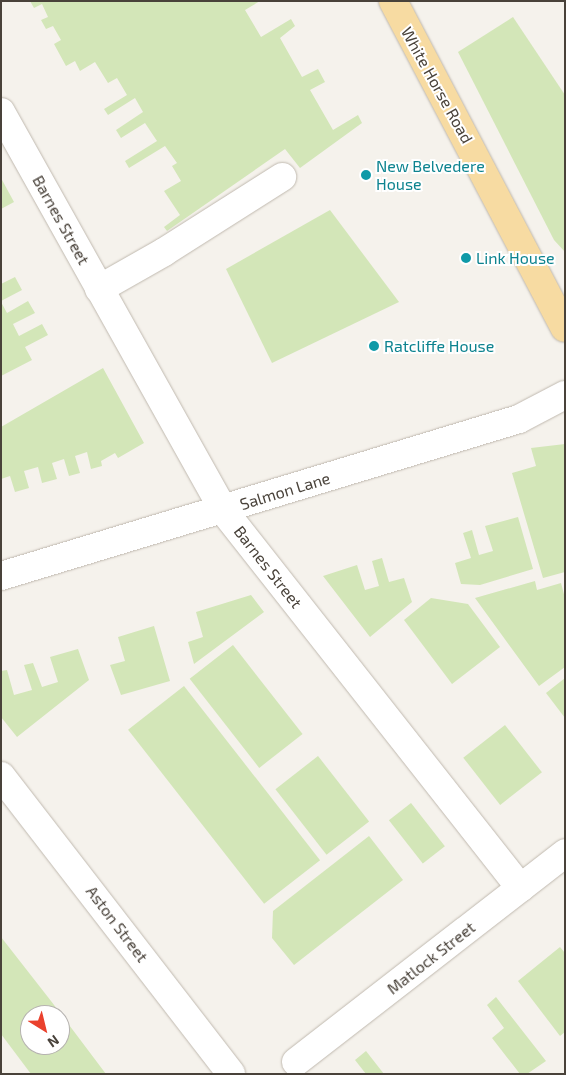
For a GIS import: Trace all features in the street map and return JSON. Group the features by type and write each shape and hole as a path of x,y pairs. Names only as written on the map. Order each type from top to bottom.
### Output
{"main road":[{"name":"White Horse Road","path":"393,1 565,328"}],"street":[{"name":"Barnes Street","path":"1,112 224,510 520,888"},
{"path":"99,289 164,252 282,177"},
{"name":"Salmon Lane","path":"1,576 224,510 519,419 565,395"},
{"name":"Aston Street","path":"1,776 231,1074"},
{"name":"Matlock Street","path":"296,1062 565,853"}],"green space":[{"path":"30,1 260,1 245,10 261,37 291,19 295,26 280,38 302,77 318,69 325,82 310,90 333,130 358,115 362,123 300,168 285,149 167,231 164,227 180,215 164,191 181,181 172,166 177,163 165,146 129,168 125,161 157,141 145,123 121,138 116,130 143,112 135,98 108,115 104,109 127,95 117,78 108,83 95,62 80,71 75,61 66,66 54,44 61,40 53,26 46,29 41,20 48,17 42,4 34,8"},
{"path":"513,17 565,95 565,252 554,240 458,52"},
{"path":"1,178 14,202 1,209"},
{"path":"330,210 399,302 272,363 226,269"},
{"path":"15,277 22,290 1,301 1,284"},
{"path":"28,301 35,313 13,324 19,336 42,324 48,335 25,347 32,360 1,376 1,302 7,313"},
{"path":"103,368 144,443 118,458 115,453 101,461 102,466 91,469 87,452 75,456 80,473 69,476 64,459 52,463 57,479 42,483 38,467 24,471 29,488 15,492 10,476 1,479 1,427"},
{"path":"565,444 565,572 543,578 512,473 536,466 531,448"},
{"path":"518,517 533,569 480,585 461,584 455,563 471,558 463,533 472,530 479,555 493,551 485,526"},
{"path":"382,558 389,582 404,578 412,602 370,637 323,576 357,565 365,590 379,586 372,561"},
{"path":"535,581 537,590 561,583 565,598 565,667 539,686 475,598"},
{"path":"251,595 264,612 194,664 188,642 203,637 196,612"},
{"path":"431,598 468,604 500,647 452,684 404,620"},
{"path":"154,626 170,681 121,695 110,665 125,661 118,637"},
{"path":"233,645 303,734 259,768 190,679"},
{"path":"78,649 89,680 17,737 1,717 1,671 7,670 14,695 32,690 24,665 33,663 42,687 58,682 50,657"},
{"path":"565,678 565,718 546,693"},
{"path":"184,686 320,860 264,904 128,730"},
{"path":"505,725 542,772 500,805 463,758"},
{"path":"318,756 369,821 327,855 275,789"},
{"path":"411,803 445,846 423,864 389,820"},
{"path":"369,836 403,880 294,965 272,938 273,911"},
{"path":"1,937 54,1005 20,1005 20,1055 70,1055 70,1026 106,1074 31,1074 1,1034"},
{"path":"560,947 565,953 565,1032 560,1036 518,981"},
{"path":"496,997 546,1061 527,1074 520,1074 492,1038 504,1028 487,1005"},
{"path":"366,1051 384,1074 366,1074 355,1060"}],"place":[{"name":"New Belvedere House","path":"366,175"},
{"name":"Link House","path":"466,258"},
{"name":"Ratcliffe House","path":"374,346"}]}
